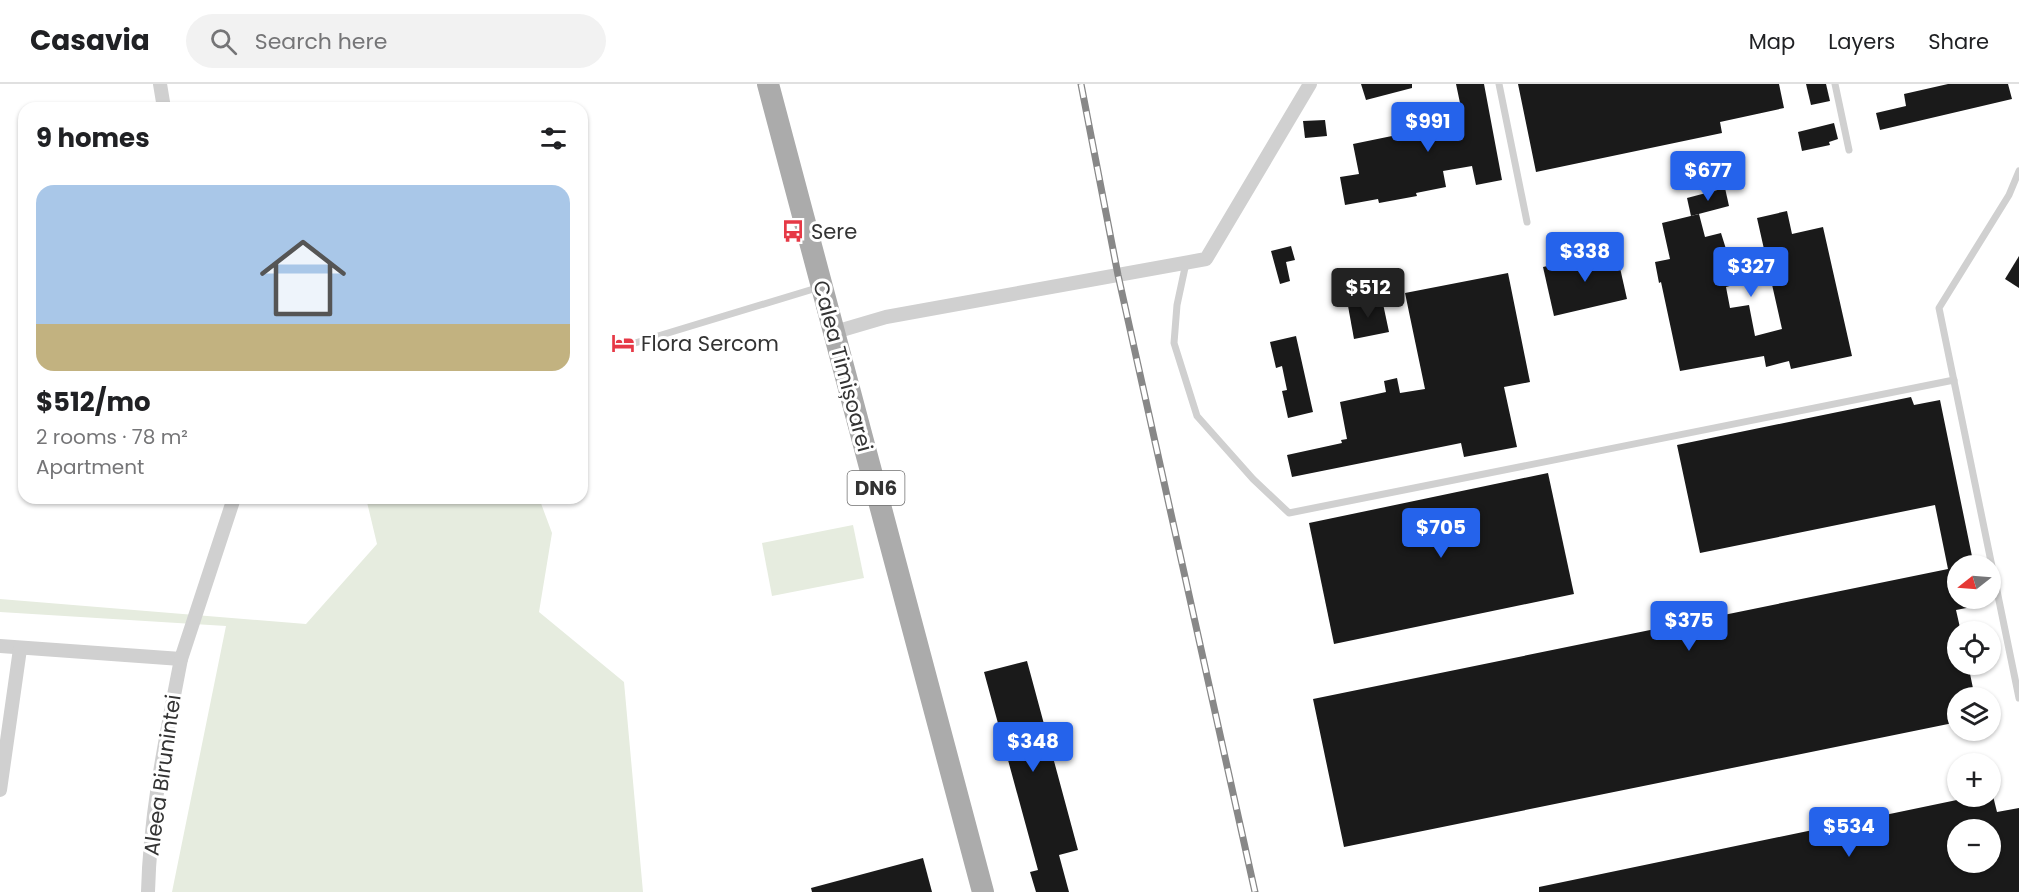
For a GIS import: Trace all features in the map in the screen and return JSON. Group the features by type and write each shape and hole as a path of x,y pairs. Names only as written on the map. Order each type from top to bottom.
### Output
{"main road":[{"name":"Calea Timișoarei","path":"768,84 983,892"}],"street":[{"path":"160,84 163,102"},
{"path":"835,332 886,317 1206,259 1310,84"},
{"name":"Aleea Birunintei","path":"148,892 150,838 159,769 181,659 232,504"},
{"path":"0,646 181,659"},
{"path":"0,790 20,649"}],"lane":[{"path":"1499,84 1527,222"},
{"path":"1835,84 1850,150"},
{"path":"2019,171 2009,195 1939,308 2019,698"},
{"path":"1185,263 1177,305 1174,343 1197,416 1253,478 1290,513 1954,380"},
{"path":"635,343 822,286"}],"shaded area":[{"path":"367,504 541,504 552,533 539,612 624,682 643,892 172,892 226,626 0,612 0,599 306,624 377,544"},
{"path":"853,525 864,578 772,596 762,543"}],"building":[{"path":"1361,84 1412,84 1412,88 1366,100"},
{"path":"1456,84 1484,84 1502,180 1476,185 1472,166 1443,171 1446,187 1416,193 1417,196 1379,203 1378,199 1345,205 1340,177 1359,174 1353,144 1426,129 1422,110 1460,103"},
{"path":"1518,84 1779,84 1784,108 1720,122 1722,133 1536,172"},
{"path":"1806,84 1826,84 1830,101 1811,105"},
{"path":"1948,84 2008,84 2012,99 1880,130 1876,113 1906,106 1904,94"},
{"path":"1325,120 1327,136 1305,138 1303,121"},
{"path":"1834,123 1838,139 1829,142 1830,145 1802,151 1798,132"},
{"path":"1725,188 1729,206 1691,216 1687,198"},
{"path":"1787,211 1792,234 1823,227 1852,356 1791,369 1789,361 1766,367 1764,356 1680,371 1655,262 1670,259 1662,223 1699,214 1705,237 1721,233 1737,284 1726,287 1730,308 1749,305 1755,336 1782,329 1757,218"},
{"path":"1291,246 1295,260 1286,262 1290,281 1280,284 1271,251"},
{"path":"1616,250 1627,299 1554,316 1543,267"},
{"path":"2019,256 2019,288 2005,279"},
{"path":"1508,273 1530,382 1504,387 1517,447 1464,457 1461,443 1292,477 1287,455 1342,443 1341,440 1347,439 1340,402 1386,392 1384,381 1397,378 1400,393 1425,389 1405,293"},
{"path":"1382,299 1389,332 1354,339 1348,306"},
{"path":"1296,336 1313,412 1288,418 1282,391 1287,390 1282,366 1276,368 1270,342"},
{"path":"1911,397 1914,405 1940,400 1972,555 1947,555 1947,564 1935,505 1700,553 1677,445"},
{"path":"1548,473 1574,594 1334,644 1309,523"},
{"path":"1947,569 1947,609 1961,609 1956,610 1958,621 1947,621 1947,675 1970,675 1973,687 1947,687 1947,724 1344,847 1313,699"},
{"path":"1027,661 1078,850 1059,855 1069,892 1036,892 1030,872 1038,870 984,672"},
{"path":"1947,802 1947,807 1996,807 1997,812 2019,808 2019,892 1539,892 1539,887"},
{"path":"923,858 932,892 812,892 811,888"}],"railway":[{"path":"1081,84 1118,275 1255,892"}],"place":[{"name":"Sere","path":"793,231"},
{"name":"Flora Sercom","path":"623,343"}]}
